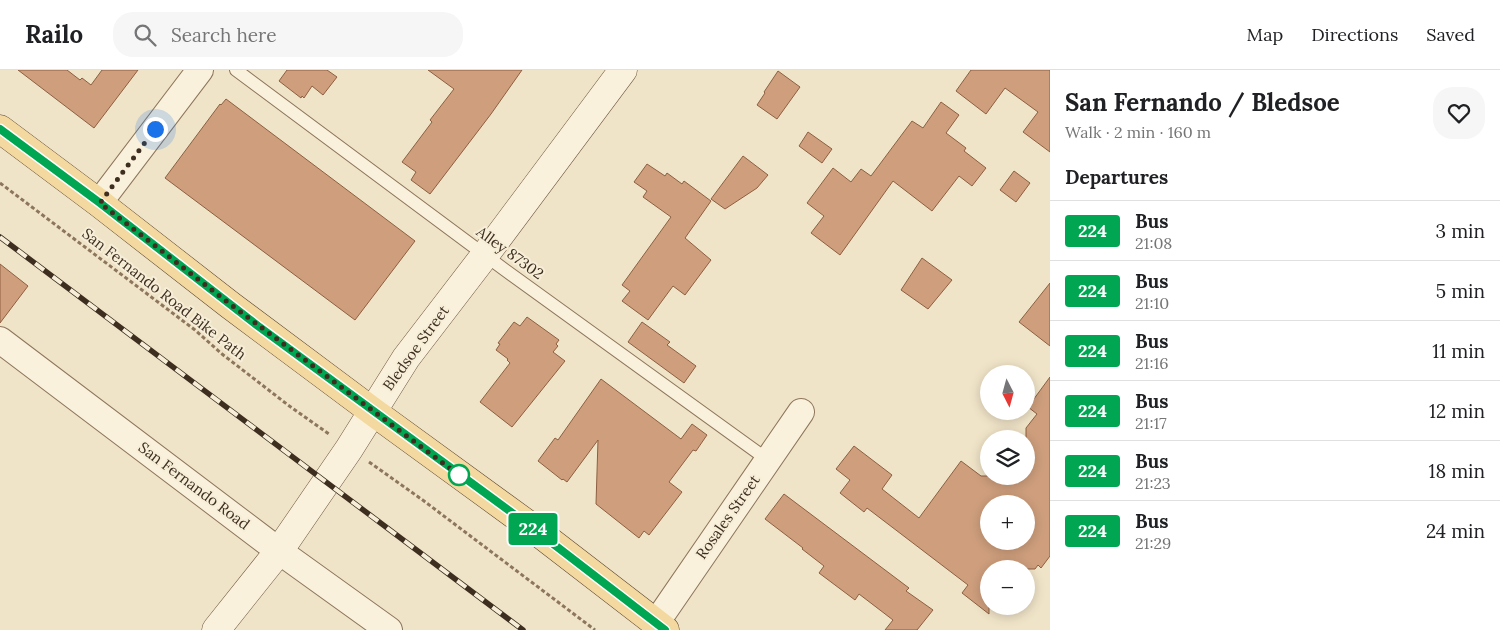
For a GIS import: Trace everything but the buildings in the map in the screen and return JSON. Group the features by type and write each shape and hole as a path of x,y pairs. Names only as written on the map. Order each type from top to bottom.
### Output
{"main road":[{"path":"0,129 372,411 530,526 660,626"}],"street":[{"path":"100,203 200,70"},
{"name":"Bledsoe Street","path":"216,630 280,551 349,449 406,358 623,70"},
{"name":"San Fernando Road","path":"0,340 388,630"},
{"name":"Rosales Street","path":"660,626 801,412"}],"lane":[{"name":"Alley 87302","path":"236,70 485,255 768,460"}],"path":[{"name":"San Fernando Road Bike Path","path":"0,183 195,330 236,365 314,422"},
{"path":"400,484 595,630"}],"railway":[{"path":"0,237 523,630"}],"bus line":[{"name":"224","path":"0,129 100,203 258,326 530,526 665,630"}],"route":[{"path":"155,129 100,203 230,304 459,475"}]}
